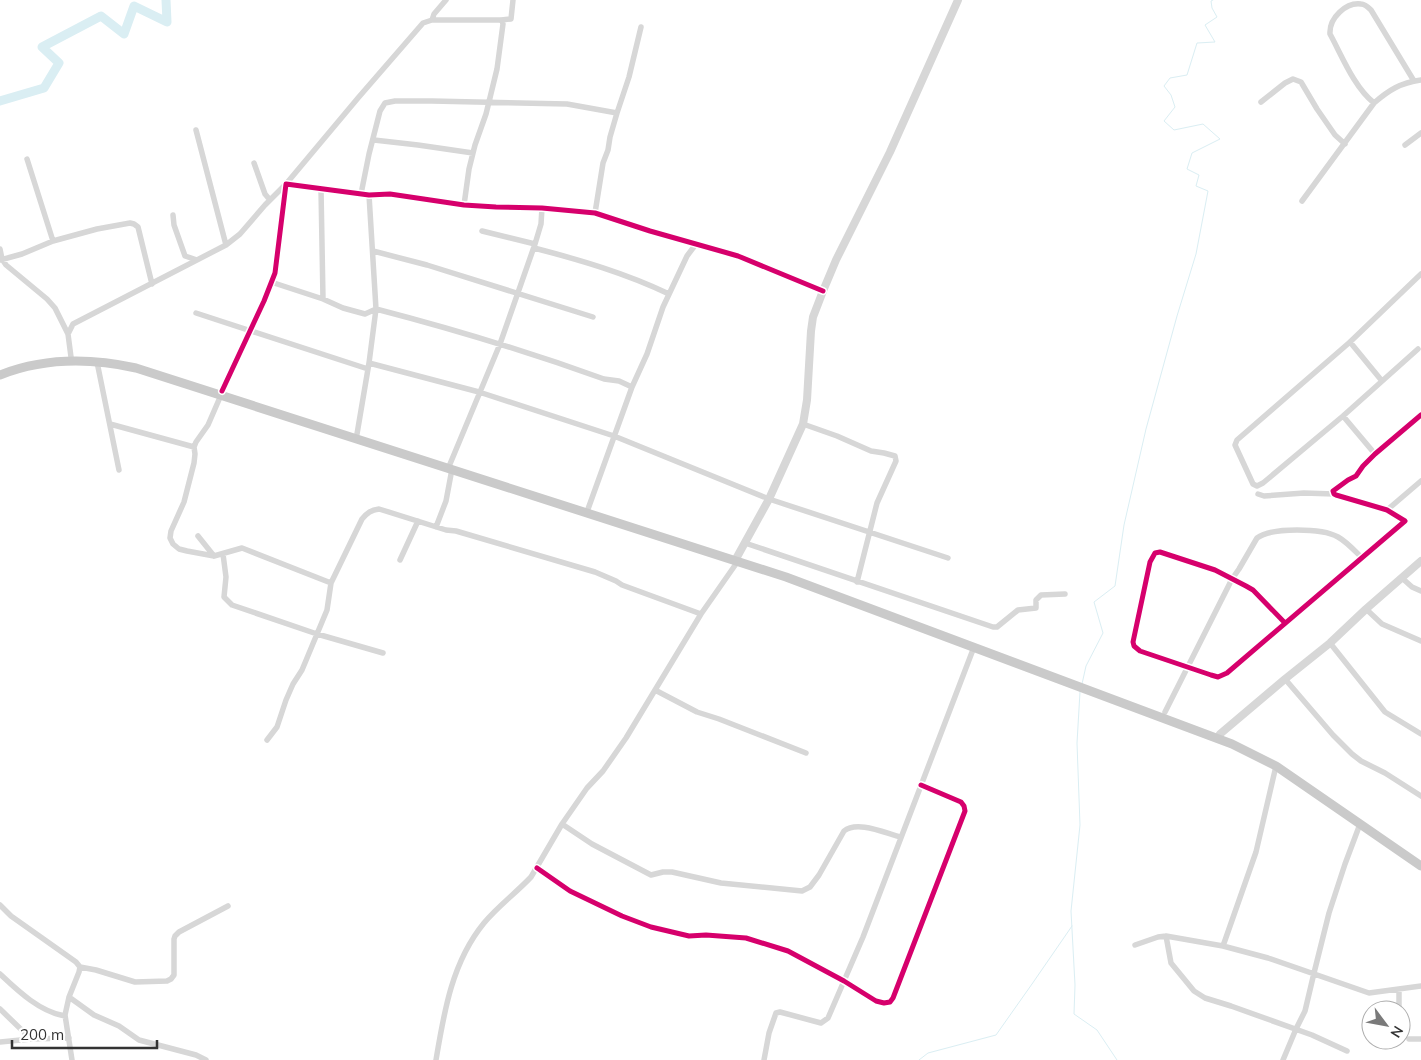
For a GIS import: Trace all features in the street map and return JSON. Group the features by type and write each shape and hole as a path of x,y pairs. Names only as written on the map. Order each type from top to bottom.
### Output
{"main road":[{"path":"0,368 47,358 71,357 109,359 137,364 221,393 815,583 1220,734 1279,763 1421,862"},
{"path":"0,375 49,362 73,361 118,364 357,434 451,467"},
{"path":"564,503 588,509 738,559 1232,744 1276,766 1421,866"}],"street":[{"path":"432,20 434,14 446,0"},
{"path":"68,334 73,324 226,245 240,234 286,184 423,23 432,20 501,20 512,18 513,0"},
{"path":"436,1060 449,991 453,978 470,944 483,924 531,877 562,824 626,738 701,614 738,559 769,499 803,424 807,400 813,317 836,260 890,152 958,0"},
{"path":"1302,201 1374,103 1397,86 1418,81 1371,10 1361,4 1346,7 1338,14 1330,28 1330,34 1361,90 1374,103"},
{"path":"464,205 473,153 497,69 503,24 501,20"},
{"path":"596,213 603,163 629,77 641,27"},
{"path":"1261,102 1293,79 1301,82 1317,109 1335,134 1345,144"},
{"path":"361,194 380,111 385,103 395,101 567,104 617,113"},
{"path":"196,130 226,245"},
{"path":"1405,145 1421,133"},
{"path":"374,140 473,153"},
{"path":"27,159 53,241"},
{"path":"254,163 265,194 270,200"},
{"path":"286,184 369,195 390,194 464,205 542,208 596,213 738,256 823,291"},
{"path":"286,184 275,273 208,425 194,447 194,463 184,502 171,530 170,538 179,549 214,556 242,548 332,583"},
{"path":"321,188 323,299"},
{"path":"357,434 369,366 376,309 369,195"},
{"path":"436,527 446,501 451,467 479,392 500,344 541,224 542,208"},
{"path":"173,215 174,225 185,256 197,260"},
{"path":"1,259 22,254 53,241 97,229 130,223 138,227 152,284"},
{"path":"482,231 639,280 669,294"},
{"path":"685,241 687,256"},
{"path":"588,509 663,307 687,256 696,244"},
{"path":"0,249 1,259 11,270 47,299 55,308 68,334 71,357"},
{"path":"373,251 427,265 593,317"},
{"path":"1418,349 1263,484 1257,486 1253,484 1235,446 1237,440 1350,342 1421,274"},
{"path":"272,282 323,299 343,308 365,314 376,309 419,320 500,344 604,379 619,381 632,387"},
{"path":"196,313 369,366 479,392 614,436 769,499 948,558"},
{"path":"1350,342 1382,381"},
{"path":"97,362 119,470"},
{"path":"1343,416 1375,454"},
{"path":"1334,494 1334,489 1356,476 1375,454 1420,419"},
{"path":"110,424 194,447"},
{"path":"803,424 871,451 884,452 895,456 896,461 877,503 856,582"},
{"path":"1387,510 1421,481"},
{"path":"1258,494 1264,496 1304,493 1334,494 1387,510 1405,521 1362,558 1285,623 1222,676 1211,676 1140,651 1134,646 1133,642 1150,562 1155,553 1160,552 1215,570 1232,578 1253,590 1285,623"},
{"path":"267,740 277,726 290,692 302,670 327,610 332,583 362,519 372,510 379,509 595,572 616,581 622,586 701,614"},
{"path":"400,560 418,521"},
{"path":"1165,712 1232,578 1257,538 1266,533 1283,531 1313,531 1330,534 1354,549 1362,558"},
{"path":"198,536 214,556"},
{"path":"745,543 993,627 997,627 1018,610 1036,608 1036,600 1041,595 1065,594"},
{"path":"223,554 226,578 224,597 232,605 317,634 383,653"},
{"path":"1220,734 1330,643 1421,562"},
{"path":"1402,578 1412,587 1421,591"},
{"path":"1366,609 1382,624 1421,641"},
{"path":"1330,643 1385,712 1421,734"},
{"path":"764,1060 769,1033 776,1013 780,1012 821,1023 828,1018 863,937 974,647"},
{"path":"1285,679 1333,735 1352,754 1421,796"},
{"path":"655,690 697,712 806,753"},
{"path":"1223,946 1256,852 1276,766"},
{"path":"537,868 570,891 622,916 651,927 689,936 706,935 746,938 788,951 884,1004 890,1002 897,989 965,811 961,802 921,785"},
{"path":"562,824 592,844 651,875 672,872 721,883 802,891 810,887 819,875 844,831 848,828 860,826 901,837"},
{"path":"1283,1060 1305,1011 1329,913 1360,824"},
{"path":"0,905 11,916 80,966 135,982 171,979 174,975 174,939 178,932 228,906"},
{"path":"1166,936 1171,963 1194,991 1205,998 1296,1029 1347,1051"},
{"path":"1135,945 1166,936 1223,946 1268,958 1369,993 1421,986"},
{"path":"72,1060 65,1016 69,997 80,966"},
{"path":"0,974 30,1001 65,1016"},
{"path":"1399,989 1399,1000"},
{"path":"69,997 94,1015 119,1026 139,1040 196,1055 206,1060"},
{"path":"0,1009 32,1039"},
{"path":"0,1042 69,1038"}],"waterway":[{"path":"0,101 44,88 59,63 42,47 101,16 124,34 134,6 167,22 166,0"},
{"path":"1082,684 1086,666 1103,633 1094,602 1115,586 1124,525 1146,429 1196,254 1208,191 1196,186 1199,175 1187,169 1192,153 1220,139 1203,124 1174,130 1164,121 1175,107 1171,95 1164,86 1170,78 1187,75 1197,43 1215,42 1205,25 1217,17 1212,8 1211,1 1213,0"},
{"path":"1080,692 1077,743 1080,825 1071,911 1075,985 1074,1014 1097,1030 1117,1060"},
{"path":"919,1060 928,1053 996,1035 1072,926"}],"cycle path":[{"path":"222,391 275,273 286,184 369,195 390,194 464,205 542,208 595,213 738,256 823,291"},
{"path":"1285,623 1253,590 1246,586 1215,570 1160,552 1155,553 1150,562 1133,642 1134,646 1140,651 1211,675 1218,677 1227,673 1405,521 1387,510 1336,495 1333,491 1356,476 1375,454 1421,415"},
{"path":"537,868 570,891 622,916 651,927 689,936 706,935 746,938 788,951 844,981 876,1001 890,1002 965,811 961,802 921,785"}]}
